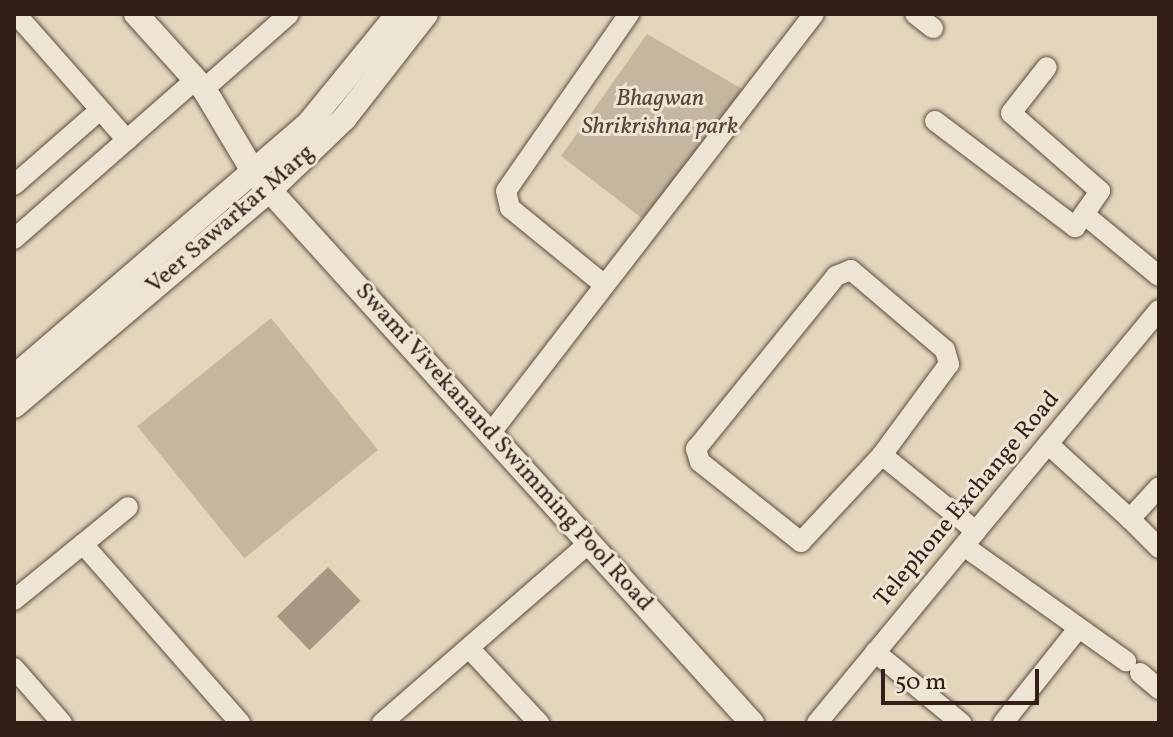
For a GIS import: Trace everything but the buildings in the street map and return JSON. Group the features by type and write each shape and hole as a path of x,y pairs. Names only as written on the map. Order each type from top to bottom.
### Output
{"street":[{"path":"16,14 127,140"},
{"name":"Swami Vivekanand Swimming Pool Road","path":"136,14 200,85 262,182 752,723"},
{"path":"14,239 127,140 289,14"},
{"name":"Veer Sawarkar Marg","path":"14,406 262,182 398,14"},
{"name":"Veer Sawarkar Marg","path":"14,377 359,103 426,14"},
{"path":"602,283 510,208 506,191 629,14"},
{"path":"490,434 602,283 814,14"},
{"path":"915,14 933,28"},
{"path":"935,121 1067,228 1085,215 1098,188 1011,113 1047,67"},
{"path":"14,185 100,110"},
{"path":"1085,215 1159,276"},
{"path":"843,272 860,275 950,359 882,455 801,542 696,454 843,272"},
{"name":"Telephone Exchange Road","path":"817,723 1159,310"},
{"path":"1048,444 1159,548"},
{"path":"882,455 970,538 1077,630 1133,667 1159,689"},
{"path":"1130,519 1159,487"},
{"path":"14,600 128,507"},
{"path":"382,723 590,542"},
{"path":"83,544 240,723"},
{"path":"1003,723 1077,630"},
{"path":"469,648 539,723"},
{"path":"875,652 961,723"},
{"path":"14,668 62,723"}],"green space":[{"name":"Bhagwan Shrikrishna park","path":"647,34 751,94 643,219 561,156"},
{"path":"271,318 378,450 244,558 137,426"}],"shaded area":[{"path":"328,567 361,601 310,650 277,616"}]}
